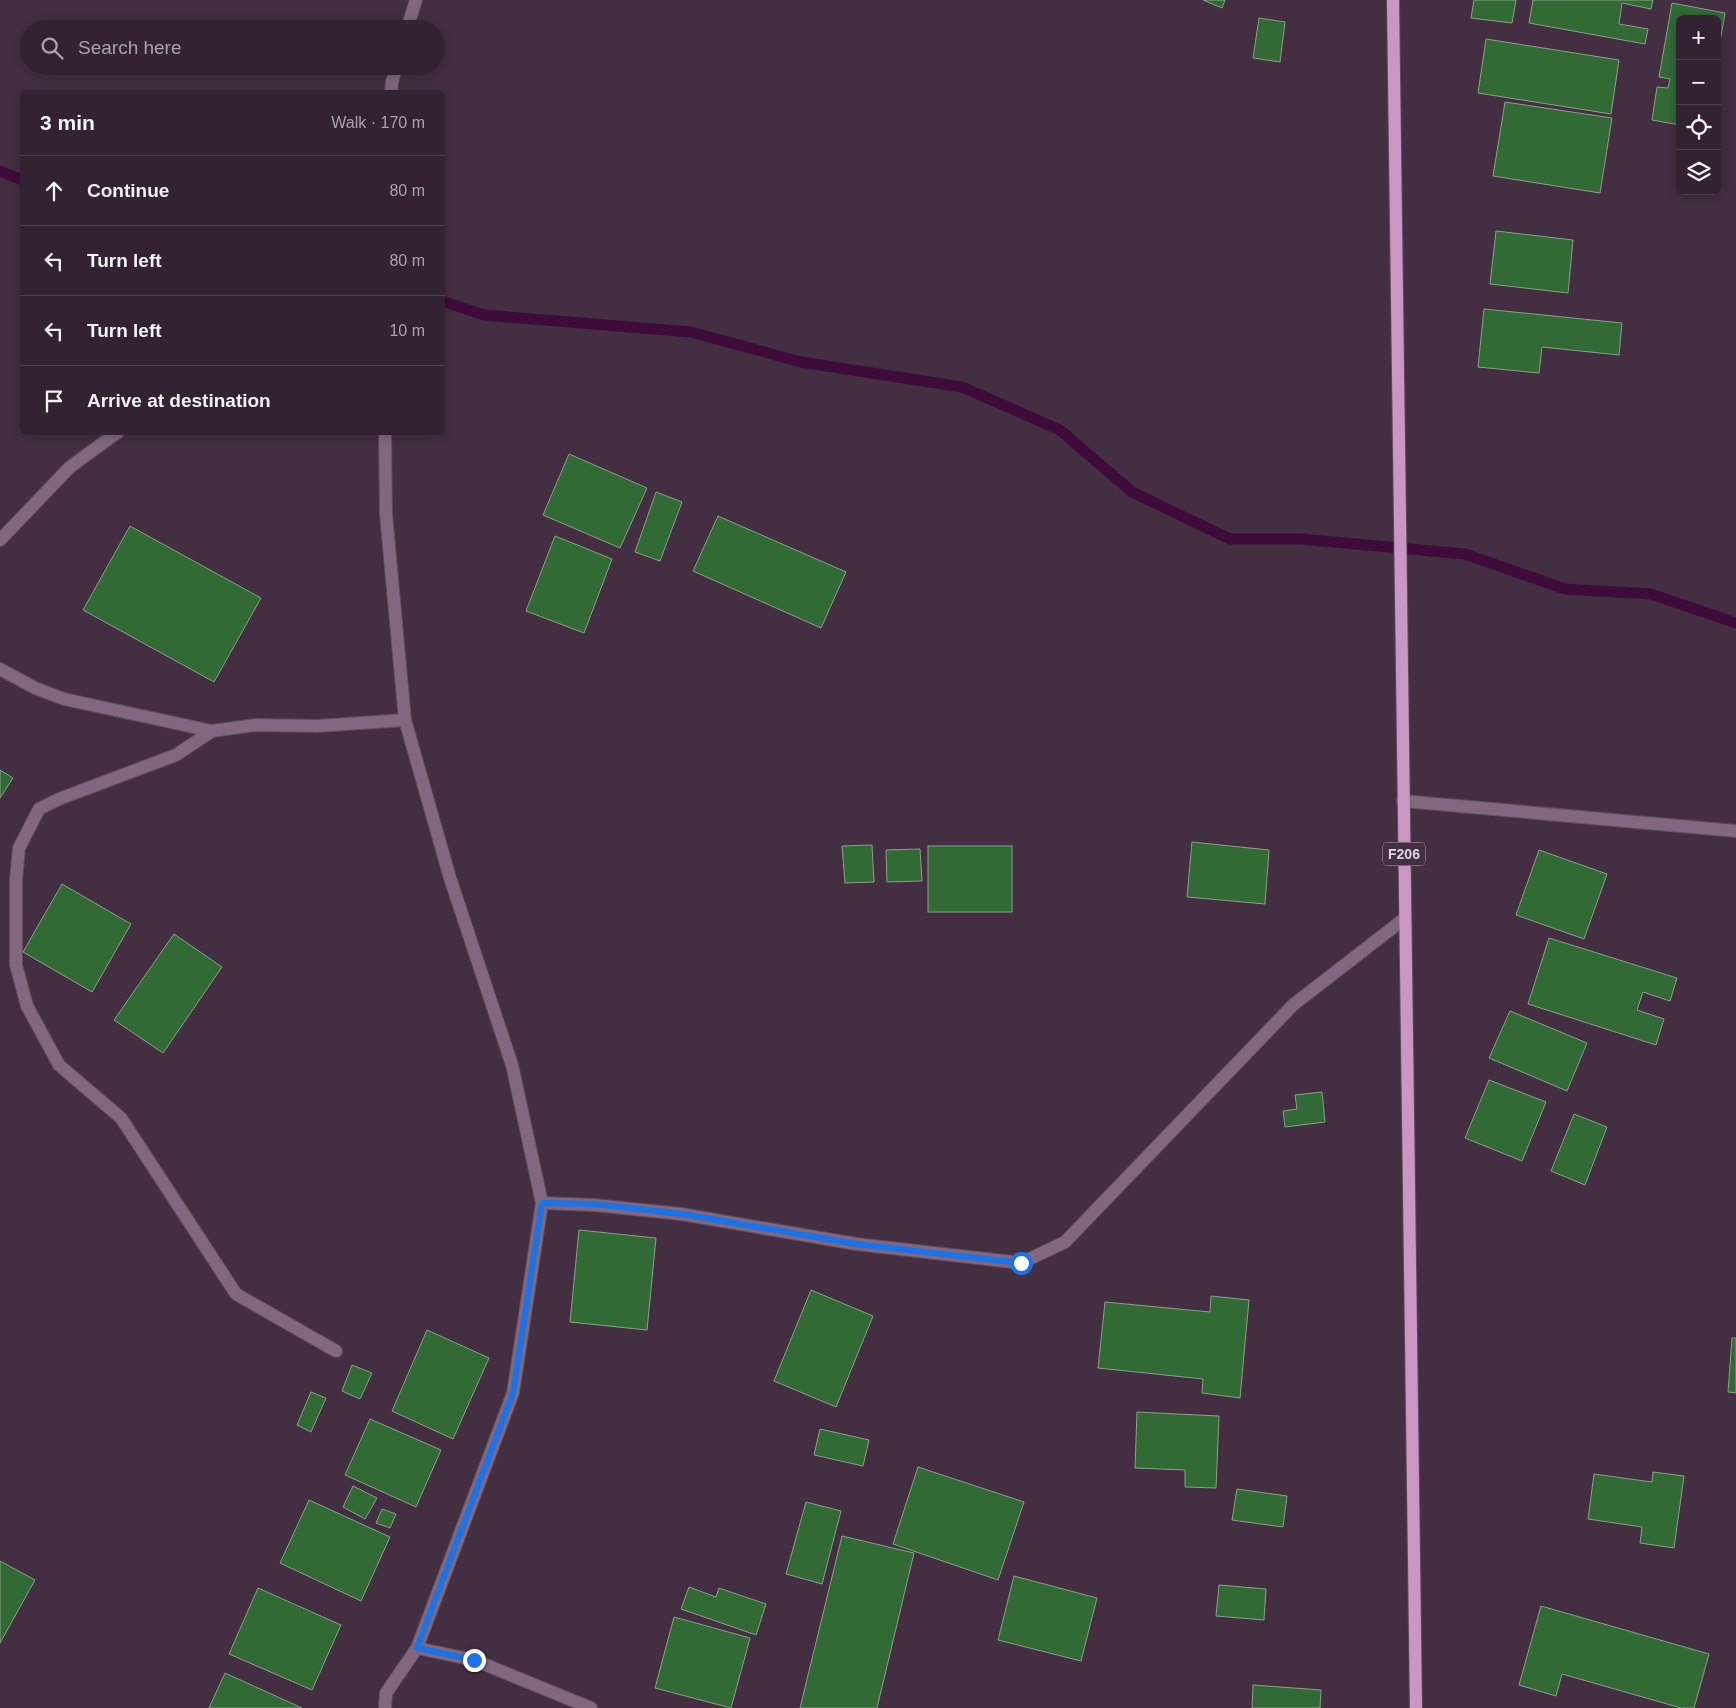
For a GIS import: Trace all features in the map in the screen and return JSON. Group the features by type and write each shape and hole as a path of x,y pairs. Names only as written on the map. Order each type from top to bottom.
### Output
{"main road":[{"name":"F206","path":"1393,0 1416,1708"}],"street":[{"path":"410,20 416,0"},
{"path":"391,90 395,75"},
{"path":"0,540 70,466 114,435"},
{"path":"385,435 386,514 405,720 450,878 512,1065 542,1203 513,1393 417,1648 386,1693 385,1708"},
{"path":"0,669 34,688 64,700 212,731 256,725 317,726 405,720"},
{"path":"212,731 176,755 59,799 39,810 19,848 16,880 16,965 26,1006 59,1065 122,1118 236,1294 336,1351"},
{"path":"1403,802 1736,831"},
{"path":"542,1203 594,1204 682,1214 856,1244 1021,1263 1065,1242 1293,1005 1404,919"},
{"path":"417,1648 474,1660 591,1708"}],"building":[{"path":"1203,0 1225,0 1222,8"},
{"path":"1474,0 1516,0 1512,23 1471,18"},
{"path":"1533,0 1653,0 1651,9 1622,3 1619,24 1648,29 1645,44 1529,23"},
{"path":"1672,3 1725,13 1721,36 1721,15 1676,15 1676,124 1652,120 1657,87 1668,88 1670,79 1659,77"},
{"path":"1259,18 1285,22 1280,62 1253,58"},
{"path":"1486,39 1619,60 1611,114 1478,93"},
{"path":"1505,102 1612,118 1600,193 1493,176"},
{"path":"1496,231 1573,240 1568,293 1490,284"},
{"path":"1484,309 1622,323 1619,355 1542,347 1539,373 1478,367"},
{"path":"569,454 647,488 620,548 543,515"},
{"path":"656,492 682,502 660,561 635,552"},
{"path":"718,516 846,572 821,628 693,571"},
{"path":"130,526 261,598 214,682 83,610"},
{"path":"555,536 612,559 584,633 526,611"},
{"path":"0,770 13,778 0,798"},
{"path":"1192,842 1269,850 1265,904 1187,897"},
{"path":"872,845 874,882 845,883 842,846"},
{"path":"928,846 1012,846 1012,912 928,912"},
{"path":"920,849 922,881 887,882 886,850"},
{"path":"1539,850 1607,874 1584,939 1516,915"},
{"path":"62,884 131,924 92,992 23,952"},
{"path":"174,934 222,967 163,1053 114,1020"},
{"path":"1549,938 1677,978 1670,1001 1643,992 1637,1010 1664,1019 1656,1045 1528,1004"},
{"path":"1510,1011 1587,1043 1567,1091 1489,1058"},
{"path":"1489,1080 1546,1102 1522,1161 1465,1138"},
{"path":"1322,1092 1325,1122 1285,1127 1283,1111 1297,1109 1295,1095"},
{"path":"1574,1114 1607,1127 1585,1185 1551,1171"},
{"path":"579,1230 656,1238 647,1330 570,1322"},
{"path":"811,1290 873,1316 836,1407 774,1381"},
{"path":"1211,1296 1249,1300 1240,1398 1202,1393 1203,1379 1098,1368 1105,1302 1210,1312"},
{"path":"427,1330 489,1358 453,1439 392,1411"},
{"path":"1732,1338 1736,1338 1736,1393 1728,1392"},
{"path":"352,1365 372,1373 360,1399 342,1391"},
{"path":"311,1392 326,1398 311,1432 297,1425"},
{"path":"1137,1412 1219,1416 1216,1488 1185,1487 1185,1470 1135,1468"},
{"path":"370,1419 441,1450 416,1507 345,1475"},
{"path":"820,1429 869,1440 863,1466 814,1455"},
{"path":"918,1467 1024,1502 998,1580 893,1544"},
{"path":"1653,1472 1684,1476 1674,1548 1640,1543 1642,1527 1588,1519 1594,1474 1652,1482"},
{"path":"353,1486 377,1498 365,1519 343,1507"},
{"path":"1237,1489 1287,1496 1283,1527 1232,1520"},
{"path":"309,1500 390,1537 361,1601 280,1563"},
{"path":"806,1502 841,1511 822,1584 786,1574"},
{"path":"382,1509 396,1514 390,1528 376,1523"},
{"path":"842,1536 914,1553 877,1708 800,1708"},
{"path":"0,1561 35,1580 0,1643"},
{"path":"1014,1576 1097,1598 1081,1661 998,1640"},
{"path":"1219,1585 1266,1589 1264,1620 1216,1616"},
{"path":"689,1587 716,1597 719,1588 766,1604 756,1635 681,1609"},
{"path":"258,1588 341,1625 312,1690 229,1654"},
{"path":"1541,1606 1709,1654 1694,1708 1681,1708 1562,1674 1556,1696 1519,1685"},
{"path":"674,1617 750,1638 731,1708 655,1688"},
{"path":"225,1673 302,1708 209,1708"},
{"path":"1253,1685 1321,1690 1320,1708 1252,1708"}],"waterway":[{"path":"0,171 20,179"},
{"path":"445,302 484,315 691,332 801,362 962,387 1060,430 1132,492 1230,539 1301,539 1465,554 1565,589 1651,594 1736,623"}],"route":[{"path":"474,1660 417,1648 513,1393 542,1203 594,1204 682,1214 856,1244 1021,1263"}]}
